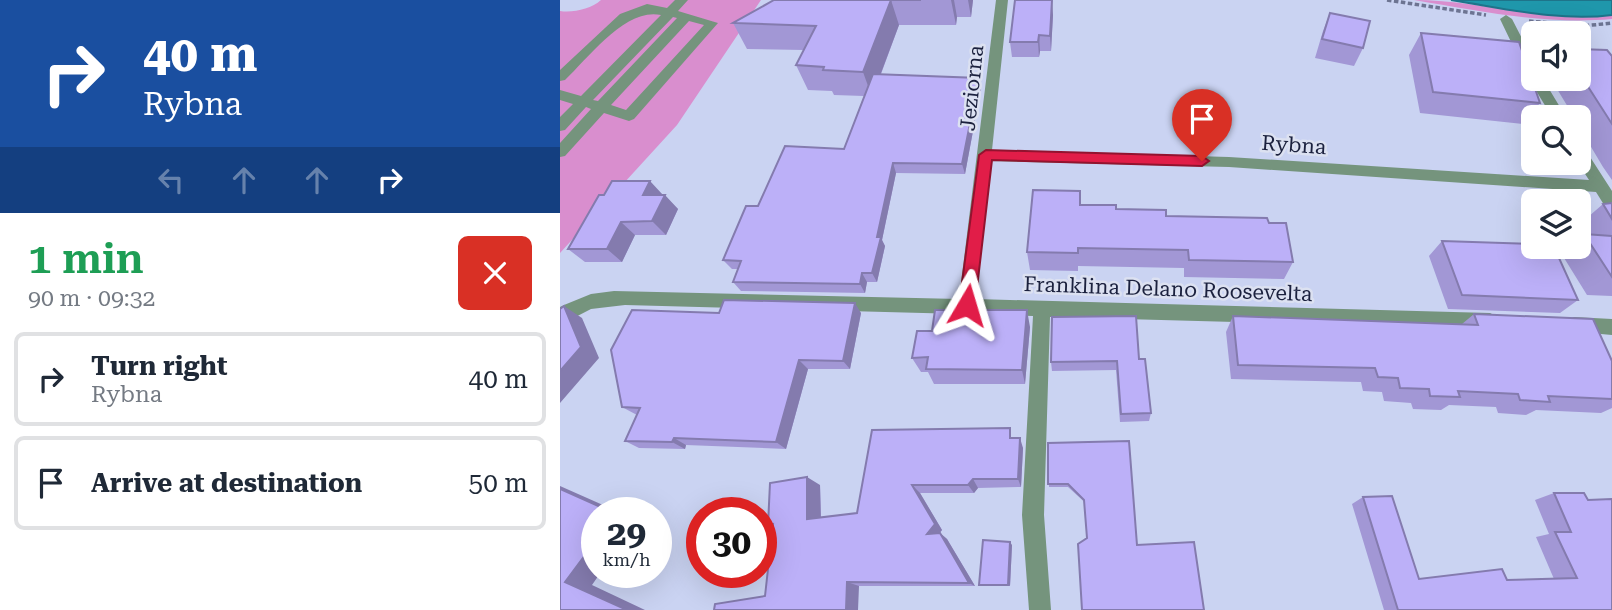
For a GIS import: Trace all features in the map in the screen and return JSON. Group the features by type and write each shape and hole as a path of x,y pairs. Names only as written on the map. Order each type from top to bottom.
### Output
{"street":[{"path":"560,126 682,0"},
{"name":"Jeziorna","path":"967,305 1002,0"},
{"path":"560,77 624,18 647,8 712,23 629,116 560,95"},
{"path":"560,152 686,16"},
{"path":"1506,19 1521,49"},
{"name":"Rybna","path":"986,155 1229,162 1600,186"},
{"path":"1591,171 1612,204"},
{"name":"Franklina Delano Roosevelta","path":"560,317 570,308 599,298 967,305 1511,321"},
{"path":"1040,610 1033,515 1042,308"},
{"path":"1562,324 1612,327"}],"shaded area":[{"path":"601,0 761,0 677,125 560,253 560,11 582,10"},
{"path":"1414,0 1464,3 1563,16 1612,15 1612,19 1537,19"}],"water":[{"path":"1451,0 1612,0 1612,15 1572,17"}],"building":[{"path":"774,0 891,0 863,72 823,70 824,67 796,65 816,26 733,23"},
{"path":"1015,0 1052,0 1050,36 1039,35 1038,42 1010,42"},
{"path":"1330,13 1370,21 1363,48 1322,39"},
{"path":"1421,33 1519,42 1521,91 1536,91 1540,103 1433,92"},
{"path":"1591,49 1607,50 1612,56 1612,124 1591,91"},
{"path":"873,74 979,78 962,164 893,163 872,273 862,273 860,284 733,282 741,261 723,260 746,206 758,206 785,146 844,149"},
{"path":"612,181 650,181 643,195 665,195 652,221 621,222 607,249 568,249 599,195 604,195"},
{"path":"1033,190 1080,191 1080,205 1166,210 1166,216 1267,218 1269,223 1286,223 1293,262 1189,260 1188,250 1078,248 1078,253 1027,252"},
{"path":"1612,203 1612,219 1603,204"},
{"path":"1591,234 1612,236 1612,277 1591,245"},
{"path":"1442,241 1521,244 1521,259 1559,259 1578,300 1462,295"},
{"path":"724,300 855,303 843,361 799,360 776,442 674,438 672,442 625,441 640,408 622,407 611,350 632,310 719,313"},
{"path":"564,306 581,347 560,371 560,309"},
{"path":"935,310 1027,310 1022,370 926,369 928,357 912,358 917,331 932,331"},
{"path":"1474,314 1593,319 1612,361 1612,399 1548,396 1550,402 1520,400 1518,394 1458,391 1460,397 1430,396 1429,389 1400,388 1398,378 1378,377 1375,368 1238,365 1233,316 1478,325"},
{"path":"1136,316 1139,359 1145,359 1151,413 1121,414 1117,361 1051,362 1052,317"},
{"path":"1010,428 1010,438 1020,438 1018,479 973,479 968,485 912,485 935,524 927,534 940,533 969,583 847,582 846,610 714,610 715,604 765,596 766,588 777,588 777,497 769,497 770,483 807,477 807,519 857,513 872,430"},
{"path":"1129,441 1137,545 1194,542 1204,610 1082,610 1078,544 1087,538 1084,500 1068,484 1048,484 1048,443"},
{"path":"560,489 581,498 581,560 565,582 627,610 560,610"},
{"path":"1554,493 1584,493 1588,500 1612,499 1612,610 1398,610 1363,497 1392,496 1419,579 1502,569 1507,580 1577,578 1555,532 1571,532"},
{"path":"983,540 1010,542 1008,585 979,585"}],"route":[{"path":"967,305 986,155 1202,161"}]}
